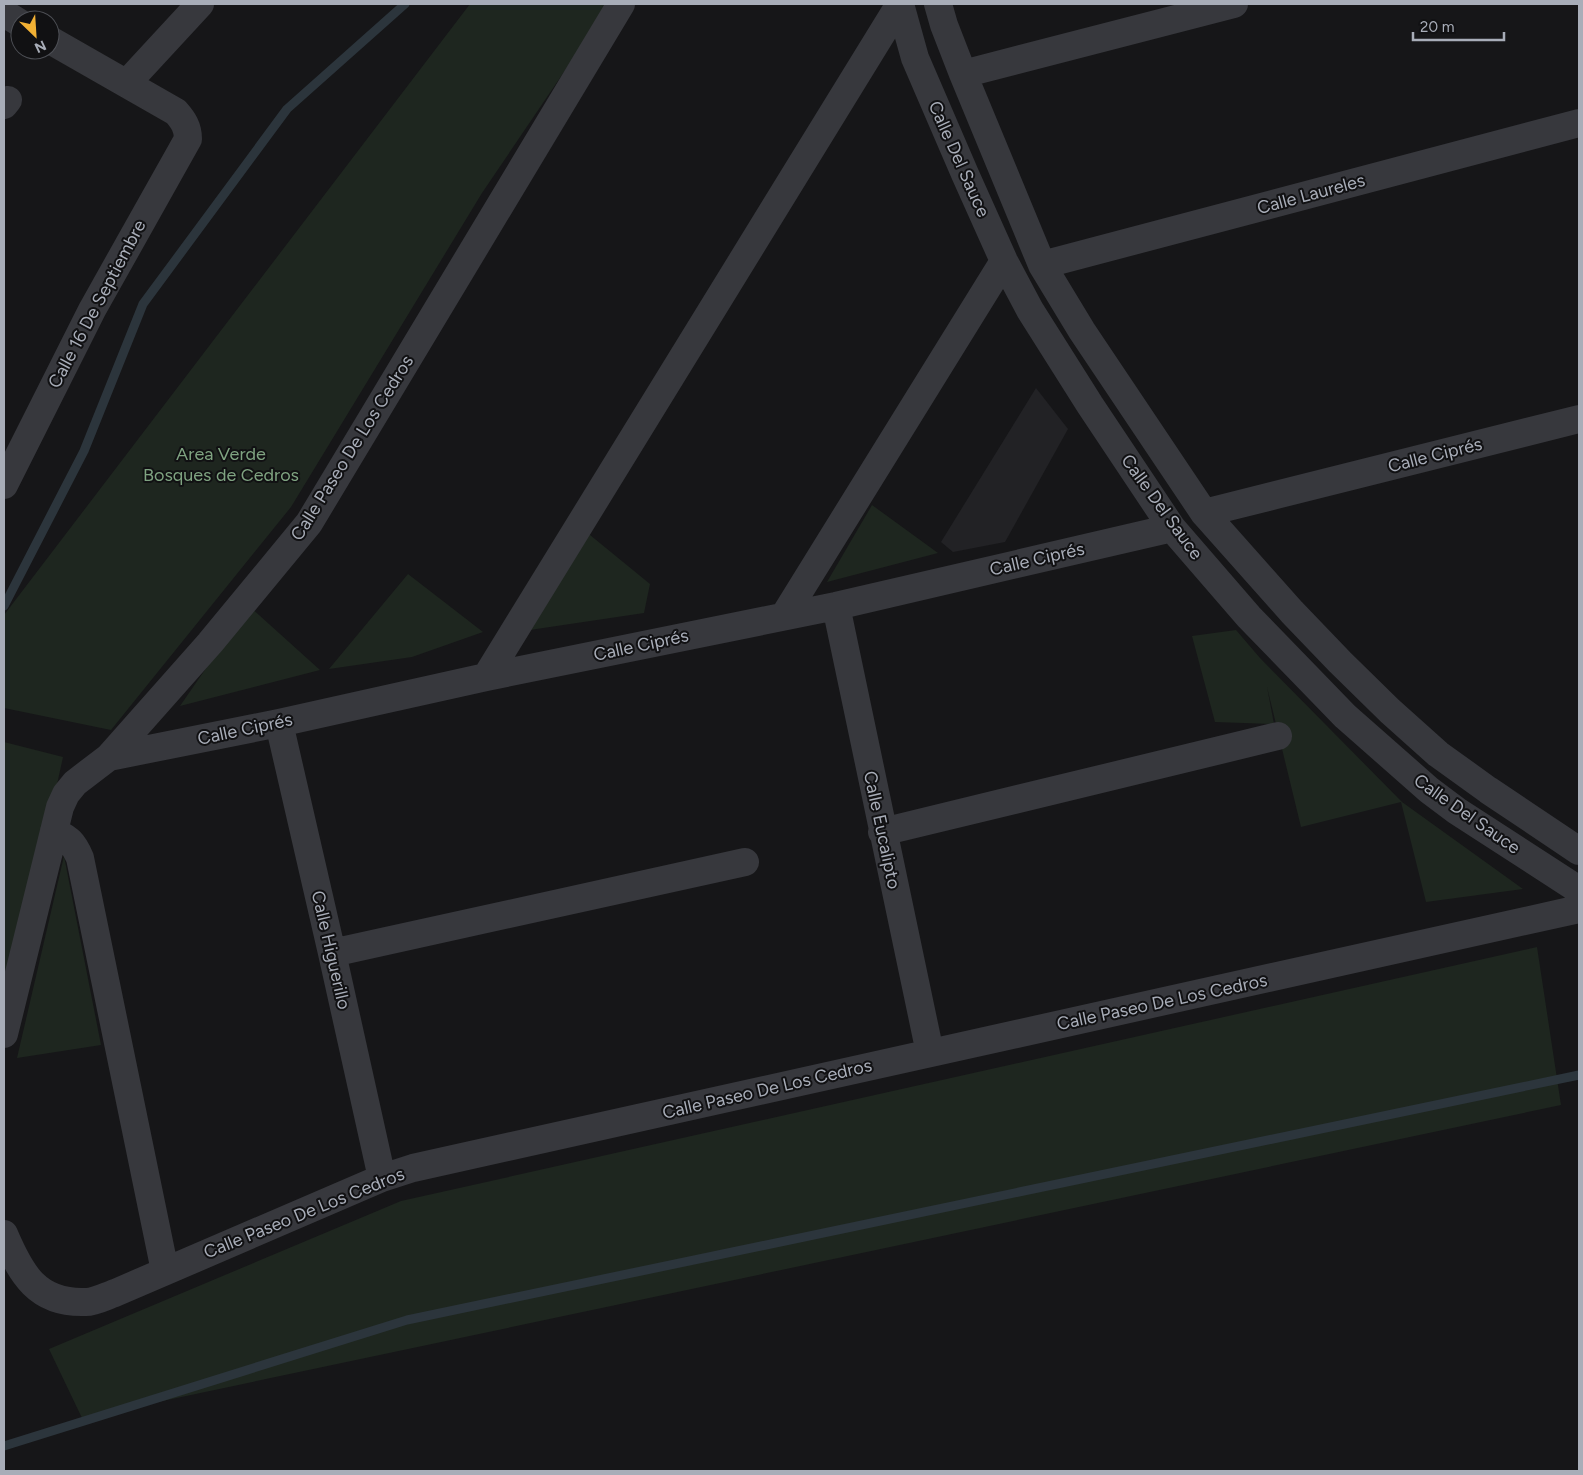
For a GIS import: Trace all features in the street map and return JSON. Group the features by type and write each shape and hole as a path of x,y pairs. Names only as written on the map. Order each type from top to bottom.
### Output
{"street":[{"path":"60,46 127,83 200,4"},
{"name":"Calle Paseo De Los Cedros","path":"4,1034 60,807 66,794 88,772 109,757 210,643 309,523 621,4"},
{"path":"486,678 900,4"},
{"name":"Calle Del Sauce","path":"900,4 915,58 1004,262 1030,310 1090,405 1172,528 1249,617 1345,716 1429,790 1457,811 1579,890"},
{"name":"Calle Del Sauce","path":"938,4 962,74 1042,265 1082,331 1204,514 1340,662 1438,754 1579,851"},
{"path":"962,74 1234,4"},
{"name":"Calle 16 De Septiembre","path":"4,485 92,310 188,138 185,124 176,112 127,83"},
{"name":"Calle Laureles","path":"1042,265 1579,123"},
{"path":"784,616 1004,262"},
{"name":"Calle Ciprés","path":"1204,514 1579,419"},
{"name":"Calle Ciprés","path":"109,757 836,606 1172,528"},
{"name":"Calle Eucalipto","path":"836,606 930,1053"},
{"name":"Calle Higuerillo","path":"279,723 382,1178"},
{"path":"882,832 1278,736"},
{"path":"54,831 69,839 80,858 165,1271"},
{"path":"332,953 745,862"},
{"name":"Calle Paseo De Los Cedros","path":"4,1234 15,1261 32,1285 58,1300 87,1302 115,1293 382,1178 423,1166 1579,910"}],"shaded area":[{"path":"1036,388 1068,429 1005,542 953,552 941,542"}],"green space":[{"name":"Area Verde Bosques de Cedros","path":"470,4 610,4 482,193 291,507 111,730 4,708 4,615"},
{"path":"872,505 938,553 827,582"},
{"path":"579,526 650,584 644,613 523,631"},
{"path":"408,574 483,632 412,657 329,669"},
{"path":"249,606 320,670 180,706"},
{"path":"1236,630 1260,658 1402,802 1523,889 1426,902 1401,802 1301,827 1267,687 1274,724 1215,722 1192,636"},
{"path":"4,742 63,757 4,1027"},
{"path":"64,856 101,1045 17,1058"},
{"path":"1537,947 1561,1105 82,1418 49,1349 401,1201"}],"waterway":[{"path":"4,606 84,451 143,304 287,109 405,4"},
{"path":"4,1446 407,1320 1579,1075"}]}
